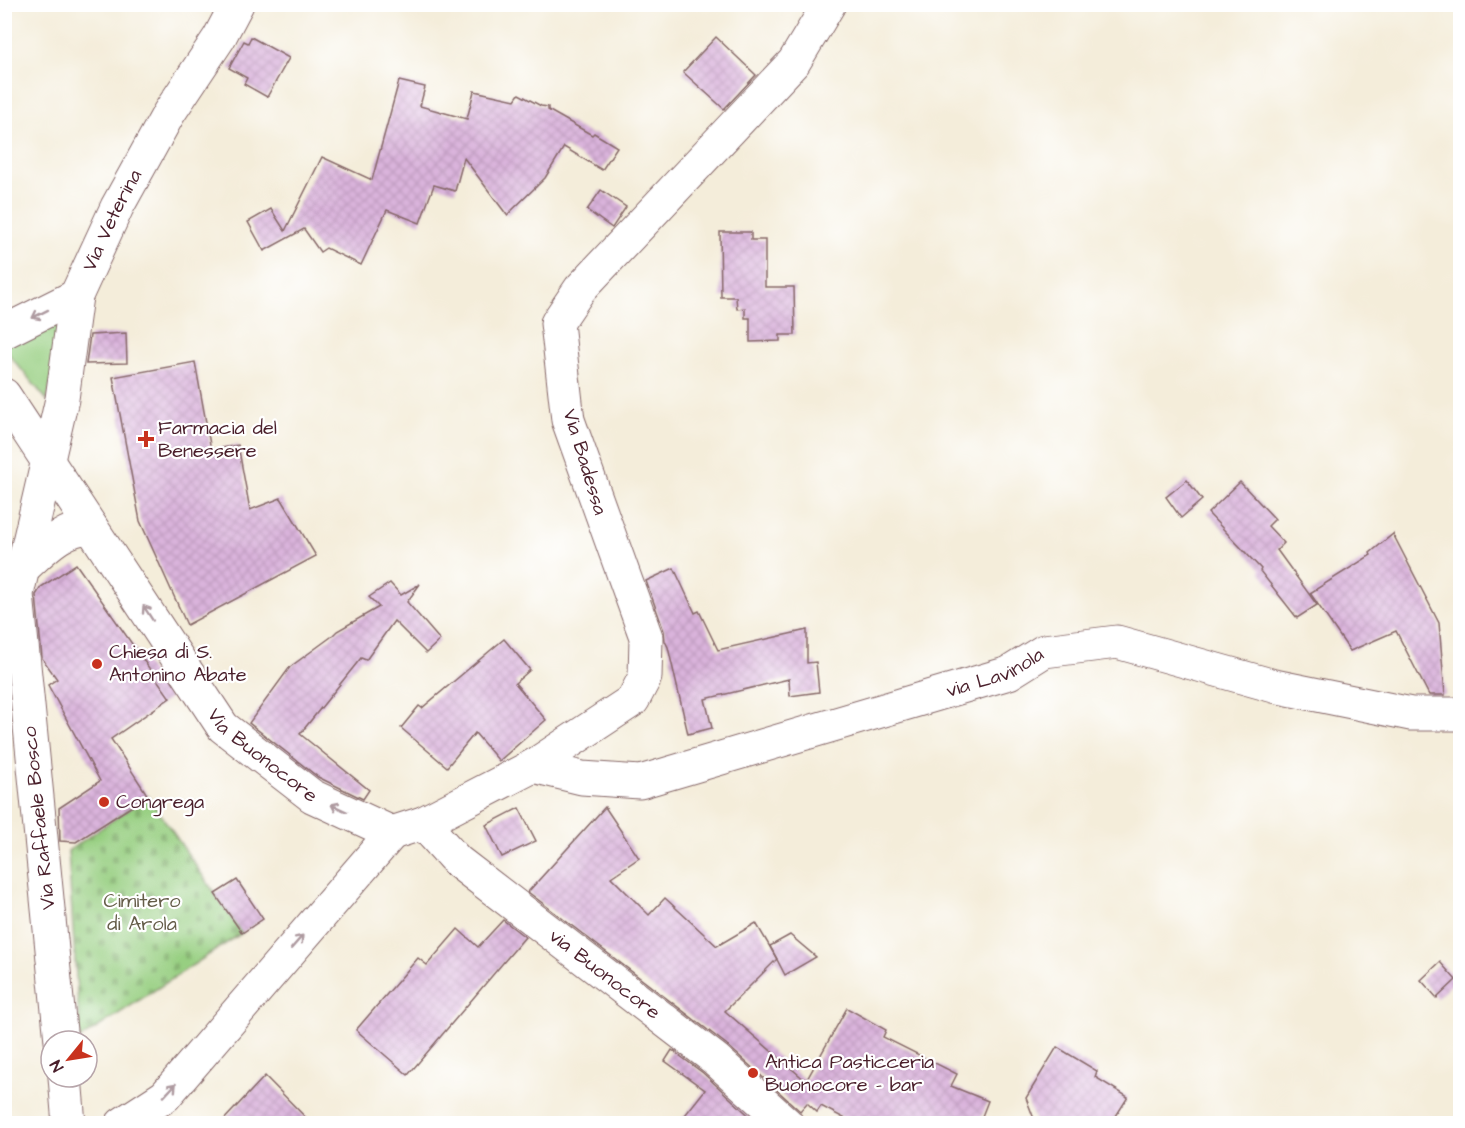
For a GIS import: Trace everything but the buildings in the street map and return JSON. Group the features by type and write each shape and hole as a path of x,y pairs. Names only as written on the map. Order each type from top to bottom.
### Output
{"street":[{"name":"Via Veterina","path":"47,460 62,399 76,296 117,207 163,123 219,38 237,4"},
{"name":"Via Badessa","path":"392,833 423,823 533,766 633,700 645,677 646,638 568,420 557,323 580,289 794,62 829,4"},
{"path":"4,332 76,296"},
{"path":"4,395 47,460"},
{"name":"Via Buonocore","path":"47,460 223,727 312,796 392,833"},
{"name":"Via Raffaele Bosco","path":"47,460 17,594 60,1029"},
{"path":"23,568 65,533 91,527"},
{"name":"via Lavinola","path":"533,766 582,778 640,782 1010,672 1044,651 1117,642 1286,689 1411,714 1461,714"},
{"name":"via Buonocore","path":"423,823 457,861 715,1059 787,1124"},
{"path":"122,1124 165,1096 392,833"},
{"path":"65,1089 69,1124"}],"green space":[{"path":"68,307 47,400 5,350 4,340"},
{"name":"Cimitero di Arola","path":"148,796 242,933 95,1029 79,1029 68,851"}],"place":[{"name":"Farmacia del Benessere","path":"146,439"},
{"name":"Chiesa di S. Antonino Abate","path":"97,664"},
{"name":"Congrega","path":"104,802"},
{"name":"Antica Pasticceria Buonocore - bar","path":"753,1073"}]}
